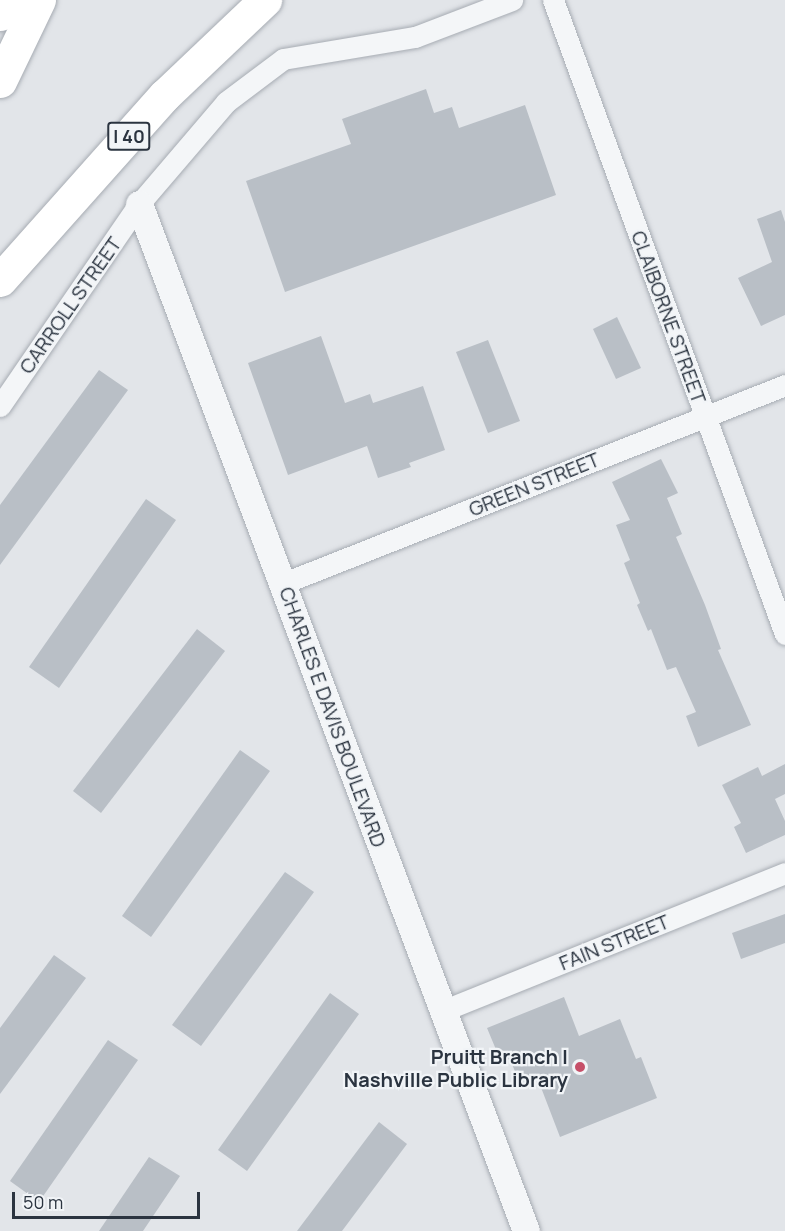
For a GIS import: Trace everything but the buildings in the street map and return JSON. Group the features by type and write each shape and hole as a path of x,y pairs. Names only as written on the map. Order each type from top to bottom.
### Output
{"highway":[{"path":"0,14 15,0"},
{"path":"0,81 39,0"},
{"name":"I 40","path":"0,280 165,95 265,0"}],"street":[{"name":"CARROLL STREET","path":"0,406 139,204 226,102 283,59 415,37 513,0"},
{"name":"CLAIBORNE STREET","path":"553,0 785,634"},
{"name":"CHARLES E DAVIS BOULEVARD","path":"139,204 284,583 526,1231"},
{"name":"GREEN STREET","path":"284,583 785,385"},
{"name":"FAIN STREET","path":"442,1011 785,873"}],"place":[{"name":"Pruitt Branch | Nashville Public Library","path":"580,1067"}]}
